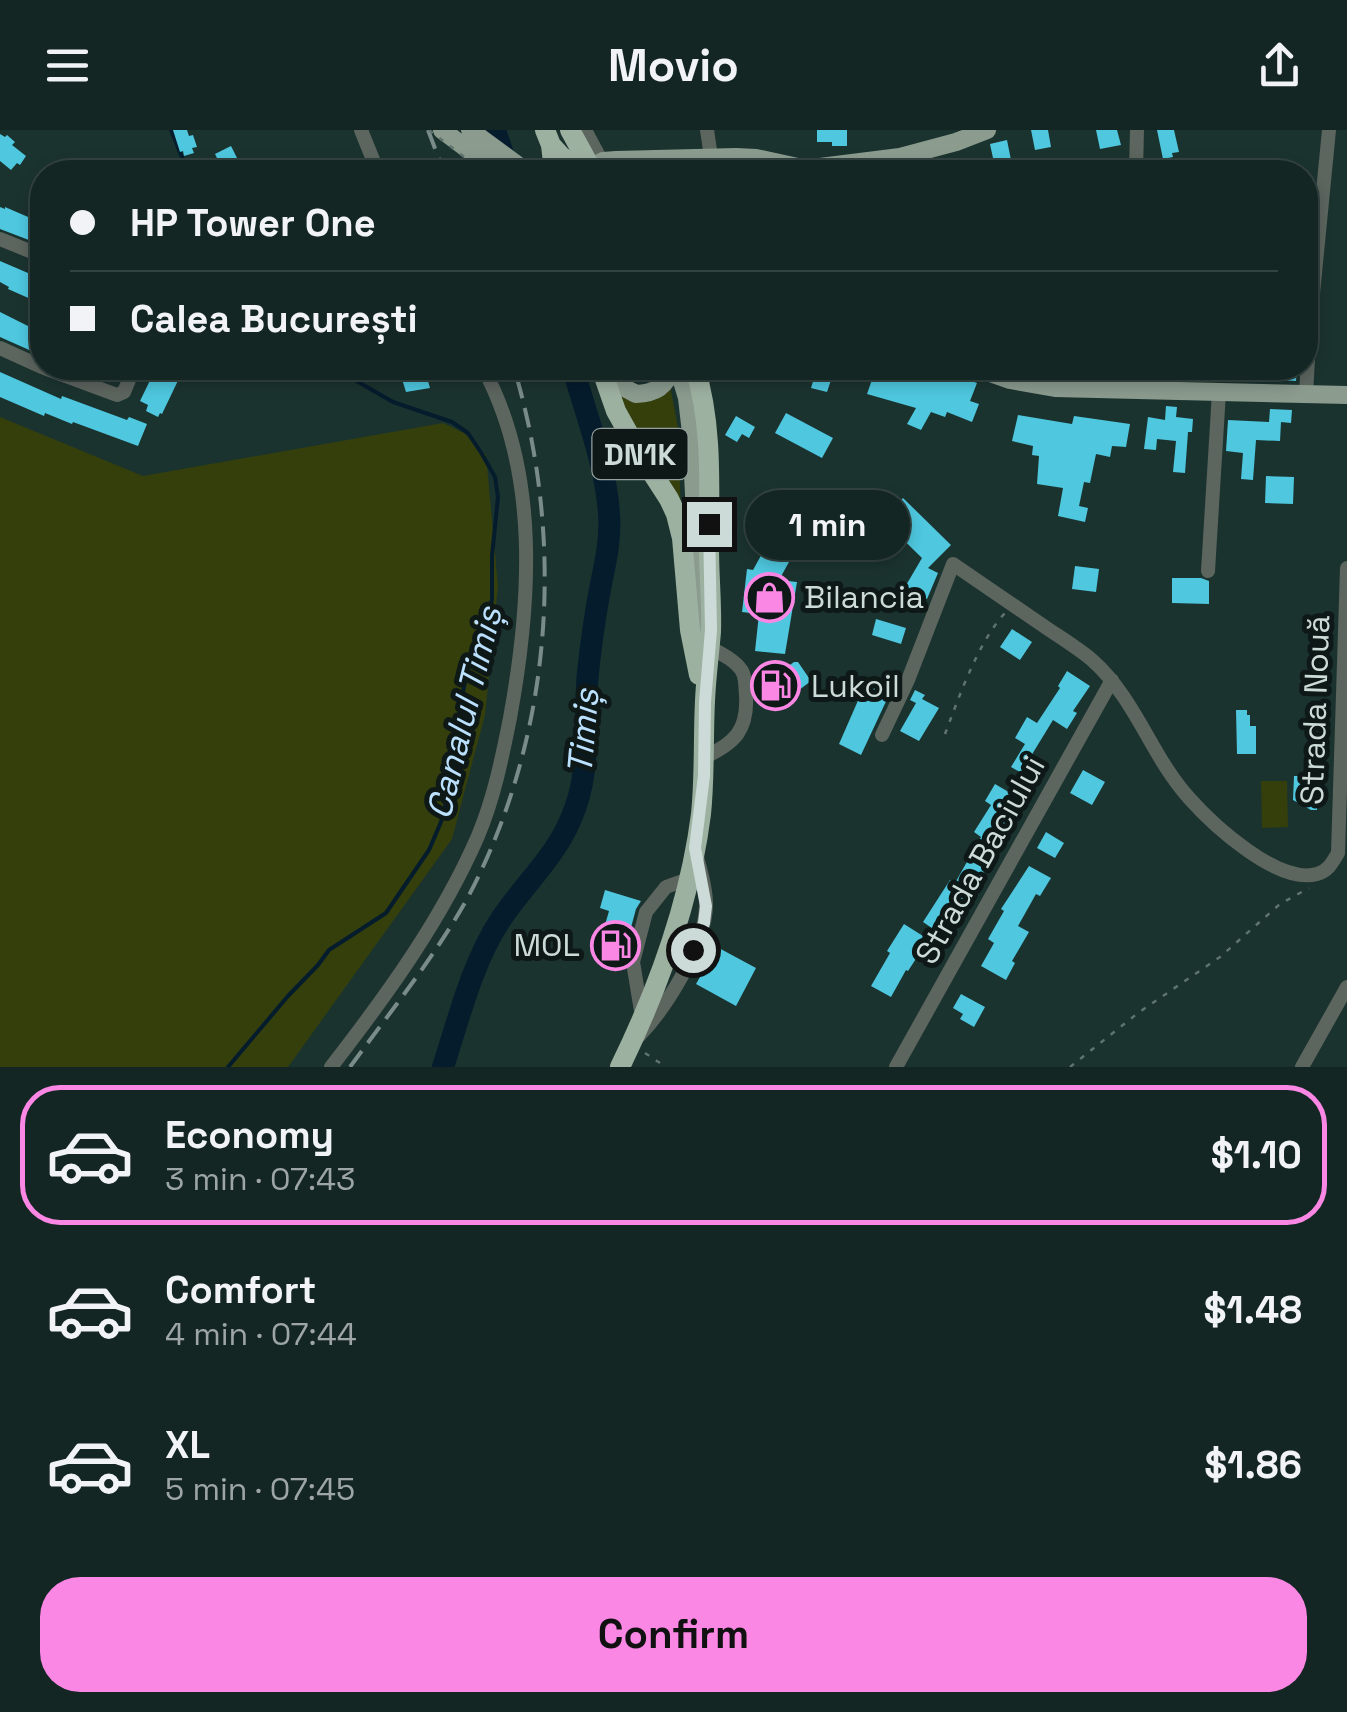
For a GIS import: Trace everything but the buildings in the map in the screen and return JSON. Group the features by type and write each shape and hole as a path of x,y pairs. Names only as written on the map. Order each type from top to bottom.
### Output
{"highway":[{"path":"570,130 591,160"},
{"path":"548,137 561,156 572,160"},
{"name":"DN1K","path":"605,380 616,411 676,514 682,538 690,630 705,702"},
{"path":"620,1067 662,963 688,879 700,816 711,630 700,380"}],"main road":[{"path":"442,130 482,160"},
{"path":"470,130 511,160"},
{"path":"876,160 956,142 987,130"},
{"path":"683,160 763,160"},
{"path":"619,380 636,394 644,394 668,380"},
{"path":"679,380 687,398 691,433 705,702"},
{"path":"1010,380 1038,386 1347,395"}],"street":[{"path":"361,130 373,160"},
{"path":"586,130 599,160"},
{"path":"707,130 712,157"},
{"path":"1136,160 1137,130"},
{"path":"1318,242 1329,130"},
{"path":"0,239 30,251"},
{"path":"0,348 30,361"},
{"path":"77,380 117,395 124,392 129,380"},
{"path":"332,1067 454,888 480,832 500,768 516,682 526,546 512,440 489,380"},
{"path":"1136,380 1136,390"},
{"path":"1306,394 1307,380"},
{"path":"1208,571 1218,392"},
{"path":"882,734 908,680 953,564 1090,658 1112,680 1188,798 1218,826 1256,856 1284,871 1302,876 1328,869"},
{"name":"Strada Nouă","path":"1328,869 1342,853 1347,568"},
{"path":"705,758 734,740 744,726 746,702 744,676 738,666 709,646"},
{"name":"Strada Baciului","path":"896,1067 1112,680"},
{"path":"632,1043 666,1004 704,923 705,894 695,848"},
{"path":"642,1017 634,962 646,912 666,886 688,879"},
{"path":"1302,1067 1347,987"}],"path":[{"path":"429,130 468,160"},
{"path":"945,734 963,686 995,623 1012,604"},
{"path":"1070,1067 1220,956 1280,904 1314,884 1328,869"},
{"path":"632,1043 666,1067"}],"green space":[{"path":"669,380 678,428 681,514 617,392"},
{"path":"0,417 143,476 443,423 464,433 486,455 498,586 485,715 452,839 288,1067 0,1067"},
{"path":"1261,781 1287,781 1288,827 1262,828"}],"waterway":[{"name":"Canalul Timiș","path":"171,130 183,160"},
{"name":"Timiș","path":"495,130 505,160"},
{"name":"Canalul Timiș","path":"228,1067 329,950 386,913 429,850 449,791 472,646 487,627 498,497 495,477 468,433 452,422 393,402 355,380"},
{"name":"Timiș","path":"443,1067 482,954 501,919 563,834 582,784 588,672 609,524 600,459 577,380"}],"railway":[{"path":"428,130 439,160"},
{"path":"350,1067 426,964 467,899 496,837 518,772 533,706 545,570 541,502 517,380"}],"place":[{"name":"Bilancia","path":"769,597"},
{"name":"Lukoil","path":"776,686"},
{"name":"MOL","path":"615,945"}],"route":[{"path":"693,950 706,906 695,848 704,776 711,630 709,524"}]}
